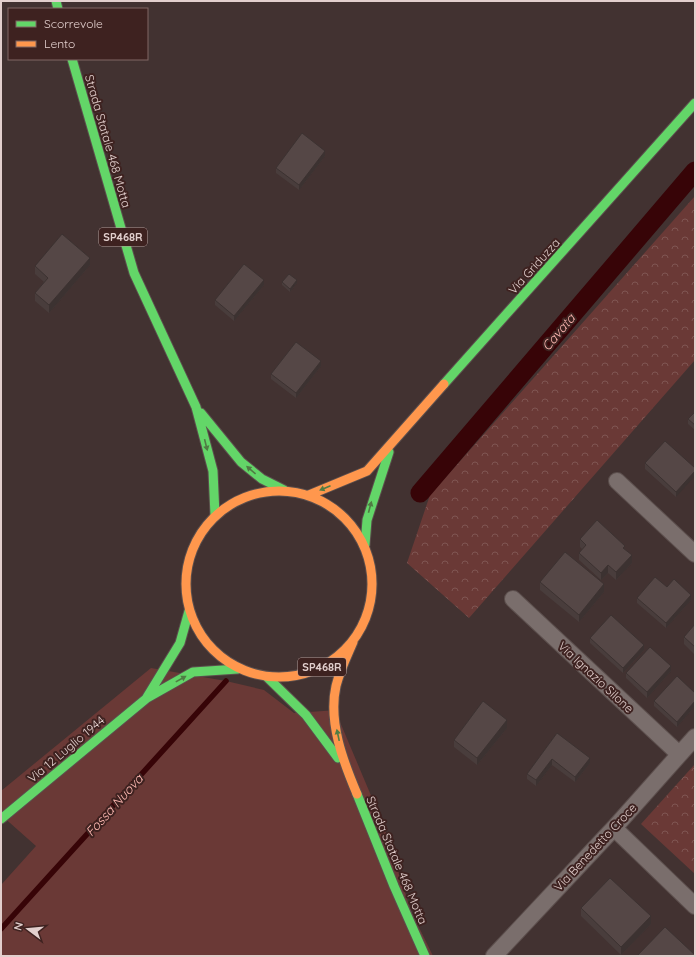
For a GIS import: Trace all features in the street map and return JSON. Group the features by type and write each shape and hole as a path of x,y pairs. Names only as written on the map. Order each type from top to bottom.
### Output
{"main road":[{"name":"Strada Statale 468 Motta","path":"72,60 134,273 196,407"},
{"name":"Via Griduzza","path":"309,495 367,470 391,445 695,103"},
{"name":"SP468R","path":"196,407 241,462 262,479 284,490 309,495 332,506 351,524 364,545 372,570 372,595 365,620 353,642 335,659 314,671 291,677 267,677 238,669 222,659 208,645 196,629 189,611 185,585 189,559 199,536 216,515 236,501 253,494 284,490"},
{"name":"SP468R","path":"196,407 213,471 216,515"},
{"name":"Via Griduzza","path":"364,545 367,520 391,445"},
{"path":"146,698 180,643 189,611"},
{"path":"348,772 337,735 334,703 338,675 353,642"},
{"path":"146,698 193,672 238,669"},
{"path":"267,677 289,695 302,709 348,772"},
{"name":"Via 12 Luglio 1944","path":"1,819 146,698"},
{"name":"Strada Statale 468 Motta","path":"348,772 389,874 425,956"}],"street":[{"path":"617,481 695,554"},
{"name":"Via Ignazio Silone","path":"513,599 679,754"},
{"name":"Via Benedetto Croce","path":"494,956 614,828 695,737"},
{"path":"614,828 695,906"}],"green space":[{"path":"695,196 695,360 469,618 407,563 430,495"},
{"path":"151,668 226,681 264,690 294,713 338,710 340,722 383,824 411,911 433,956 1,956 1,885 36,846 1,815 1,791"},
{"path":"695,764 695,874 641,824"}],"building":[{"path":"302,133 325,151 299,185 276,168"},
{"path":"62,234 90,258 49,305 35,293 48,278 35,266"},
{"path":"244,264 264,280 234,316 215,300"},
{"path":"289,274 297,280 290,289 282,282"},
{"path":"296,342 321,361 296,393 271,374"},
{"path":"695,412 695,425 688,419"},
{"path":"665,441 695,468 695,471 676,492 645,463"},
{"path":"597,520 625,546 623,548 632,555 616,572 608,565 601,573 579,553 586,545 580,539"},
{"path":"565,552 604,584 579,615 540,582"},
{"path":"655,577 667,587 674,579 691,595 666,623 637,598"},
{"path":"611,615 644,645 623,668 590,638"},
{"path":"695,624 695,647 684,637"},
{"path":"650,647 671,666 647,692 626,673"},
{"path":"677,676 695,693 695,701 677,722 654,701"},
{"path":"483,701 507,720 477,758 454,740"},
{"path":"557,733 590,758 575,777 552,759 536,780 527,774"},
{"path":"610,878 651,916 621,947 581,908"},
{"path":"665,927 695,955 695,956 637,956"}],"waterway":[{"name":"Cavata","path":"420,493 695,171"},
{"name":"Fossa Nuova","path":"1,929 226,681"}],"traffic: fast":[{"path":"56,1 58,8"},
{"path":"72,60 134,273 196,407 213,471 215,515"},
{"path":"444,384 695,103"},
{"path":"201,413 241,462 262,479 284,490"},
{"path":"365,545 367,520 389,452"},
{"path":"147,697 180,643 189,611"},
{"path":"1,819 147,698 193,672 238,669"},
{"path":"267,677 306,715 338,758"},
{"path":"357,794 394,886 425,956"}],"traffic: slow":[{"path":"309,495 367,471 444,384"},
{"path":"270,491 288,491 315,498 331,506 345,518 357,532 365,548 372,575 372,584 372,593 365,620 357,636 345,650 331,662 315,670 288,677 270,677 243,670 227,662 213,650 201,636 190,611 186,593 186,575 193,548 201,532 213,518 227,506 252,495 270,491"},
{"path":"353,642 336,686 334,713 338,741 357,794"}]}
